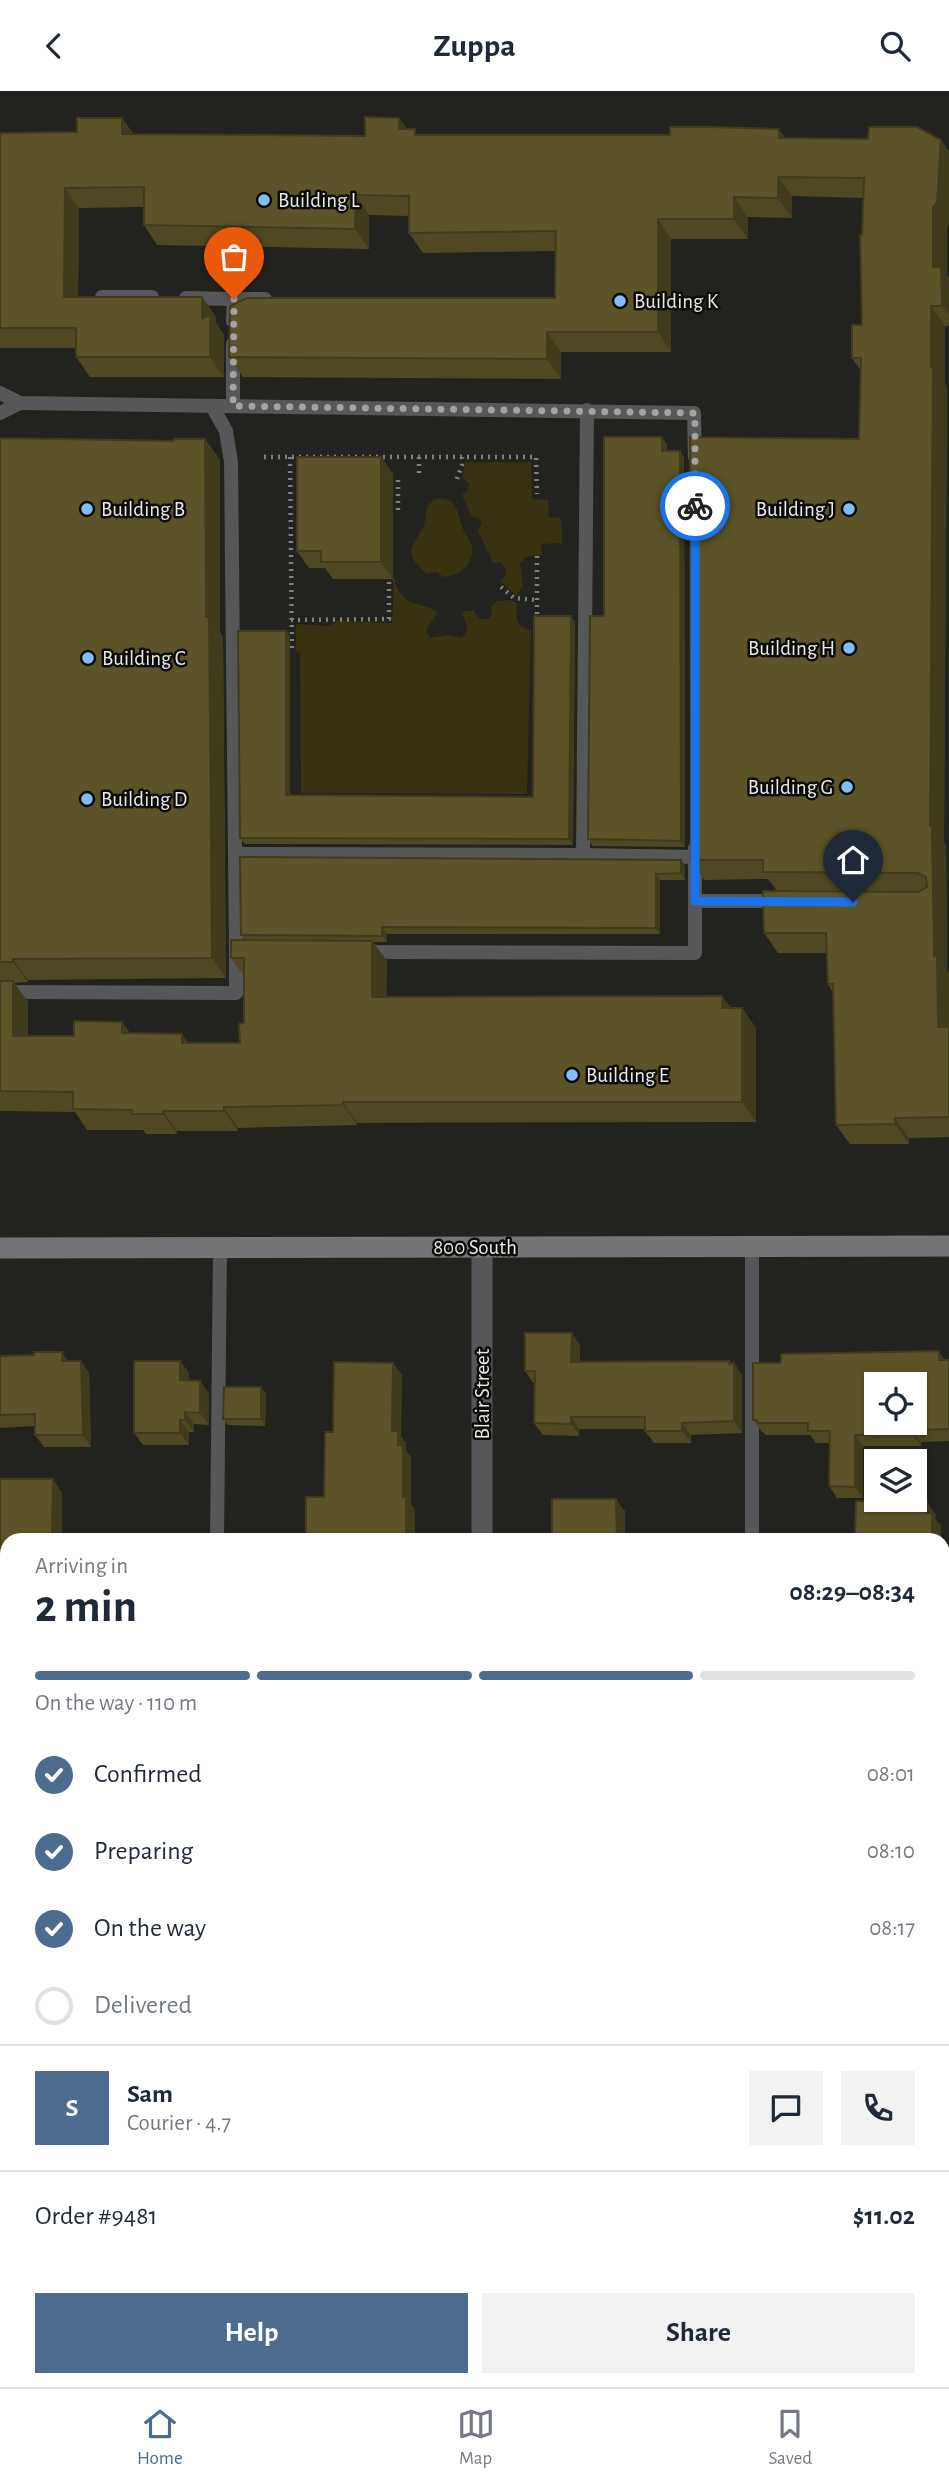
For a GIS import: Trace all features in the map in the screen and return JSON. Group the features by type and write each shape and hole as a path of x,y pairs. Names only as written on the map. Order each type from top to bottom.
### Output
{"main road":[{"name":"800 South","path":"0,1248 949,1246"}],"street":[{"name":"Blair Street","path":"482,1247 482,1533"}],"lane":[{"path":"102,297 274,299"},
{"path":"233,406 234,299"},
{"path":"0,393 20,403"},
{"path":"0,412 20,403 695,413 695,468"},
{"path":"0,992 236,993 243,951 235,854 231,461 226,431 212,406"},
{"path":"583,855 587,411"},
{"path":"347,952 695,953 695,829"},
{"path":"235,854 695,857"},
{"path":"695,901 793,901"},
{"path":"752,1247 752,1533"},
{"path":"217,1533 220,1248"}],"path":[{"path":"264,457 536,457 537,494"},
{"path":"290,457 292,651"},
{"path":"300,457 300,470"},
{"path":"419,457 419,475"},
{"path":"457,479 462,457"},
{"path":"398,480 398,515"},
{"path":"290,525 300,525"},
{"path":"537,556 537,632"},
{"path":"291,620 388,619 389,582 394,580"},
{"path":"501,587 514,598 537,600"}],"shaded area":[{"path":"465,462 531,462 532,499 548,500 549,517 561,518 562,543 541,544 542,555 526,557 520,563 523,586 516,596 501,581 505,577 506,569 500,562 493,563 478,531 482,522 472,517 462,495 469,484 462,477"},
{"path":"438,498 454,504 472,550 466,567 456,574 444,577 436,572 427,574 416,564 412,555 413,546 424,526 428,507"},
{"path":"394,581 407,600 438,612 426,630 430,638 464,636 467,628 462,612 474,610 481,619 488,619 492,615 491,607 497,601 510,600 517,603 519,624 531,630 527,794 301,793 300,653 296,652 296,624 328,626 337,621 392,623"}],"building":[{"path":"365,117 399,118 399,129 415,129 415,135 670,135 670,127 709,127 779,129 779,138 868,139 869,127 917,127 941,140 937,202 933,207 933,267 941,267 942,306 931,306 933,367 930,826 938,1027 949,1027 949,1117 895,1118 895,1124 836,1125 833,984 828,984 826,933 764,933 763,891 918,892 927,887 926,877 918,873 763,872 763,860 691,860 690,437 859,439 861,358 852,358 852,325 862,325 860,235 864,178 778,177 778,198 734,197 734,219 658,219 658,332 547,332 547,359 229,357 230,306 247,298 555,298 556,231 409,233 409,196 356,195 355,229 144,225 144,187 65,188 64,297 202,297 202,319 210,315 210,357 76,357 76,328 0,328 0,133 77,132 77,118 122,118 122,134 365,136"},
{"path":"604,437 662,437 662,451 680,451 681,841 588,839 590,616 604,616"},
{"path":"0,438 174,441 205,439 212,958 13,959 13,962 0,962"},
{"path":"297,457 381,457 381,562 321,562 321,551 297,551"},
{"path":"534,616 571,616 569,839 240,838 238,631 286,631 286,795 533,797"},
{"path":"240,857 681,860 681,873 656,874 656,928 382,927 382,936 241,935"},
{"path":"231,940 372,941 372,997 722,996 722,1008 742,1008 742,1102 343,1102 343,1105 224,1107 224,1111 131,1114 132,1110 73,1109 73,1092 0,1091 0,981 13,981 13,1036 74,1036 74,1021 122,1022 122,1033 182,1034 182,1043 240,1043 239,1024 244,1023 244,958 231,958"},
{"path":"525,1333 572,1333 571,1362 734,1363 734,1421 682,1423 682,1431 645,1431 645,1417 571,1417 571,1424 534,1423 535,1371 525,1371"},
{"path":"939,1351 939,1360 949,1360 949,1429 927,1430 927,1372 864,1372 864,1435 855,1435 855,1487 829,1486 830,1431 808,1431 808,1423 758,1423 753,1420 753,1363 781,1363 781,1354"},
{"path":"34,1352 62,1352 62,1361 81,1361 83,1435 35,1435 35,1414 0,1415 0,1356 34,1355"},
{"path":"134,1361 180,1361 180,1380 200,1381 200,1413 185,1412 185,1420 180,1420 180,1433 134,1433"},
{"path":"334,1362 393,1363 392,1431 398,1431 398,1445 403,1445 406,1533 306,1533 306,1497 324,1497 325,1432 333,1432"},
{"path":"224,1387 261,1387 261,1419 223,1419"},
{"path":"0,1479 53,1479 52,1533 0,1533"},
{"path":"552,1499 616,1499 617,1533 552,1533"},
{"path":"856,1501 864,1501 864,1512 932,1513 932,1533 855,1533"}],"way so far":[{"path":"234,299 233,406 695,413 695,506"}],"place":[{"name":"Building L","path":"264,200"},
{"name":"Building K","path":"620,301"},
{"name":"Building B","path":"87,509"},
{"name":"Building J","path":"849,509"},
{"name":"Building H","path":"849,648"},
{"name":"Building C","path":"88,658"},
{"name":"Building G","path":"847,787"},
{"name":"Building D","path":"87,799"},
{"name":"Building E","path":"572,1075"}],"route":[{"path":"695,506 695,901 853,902"}]}
